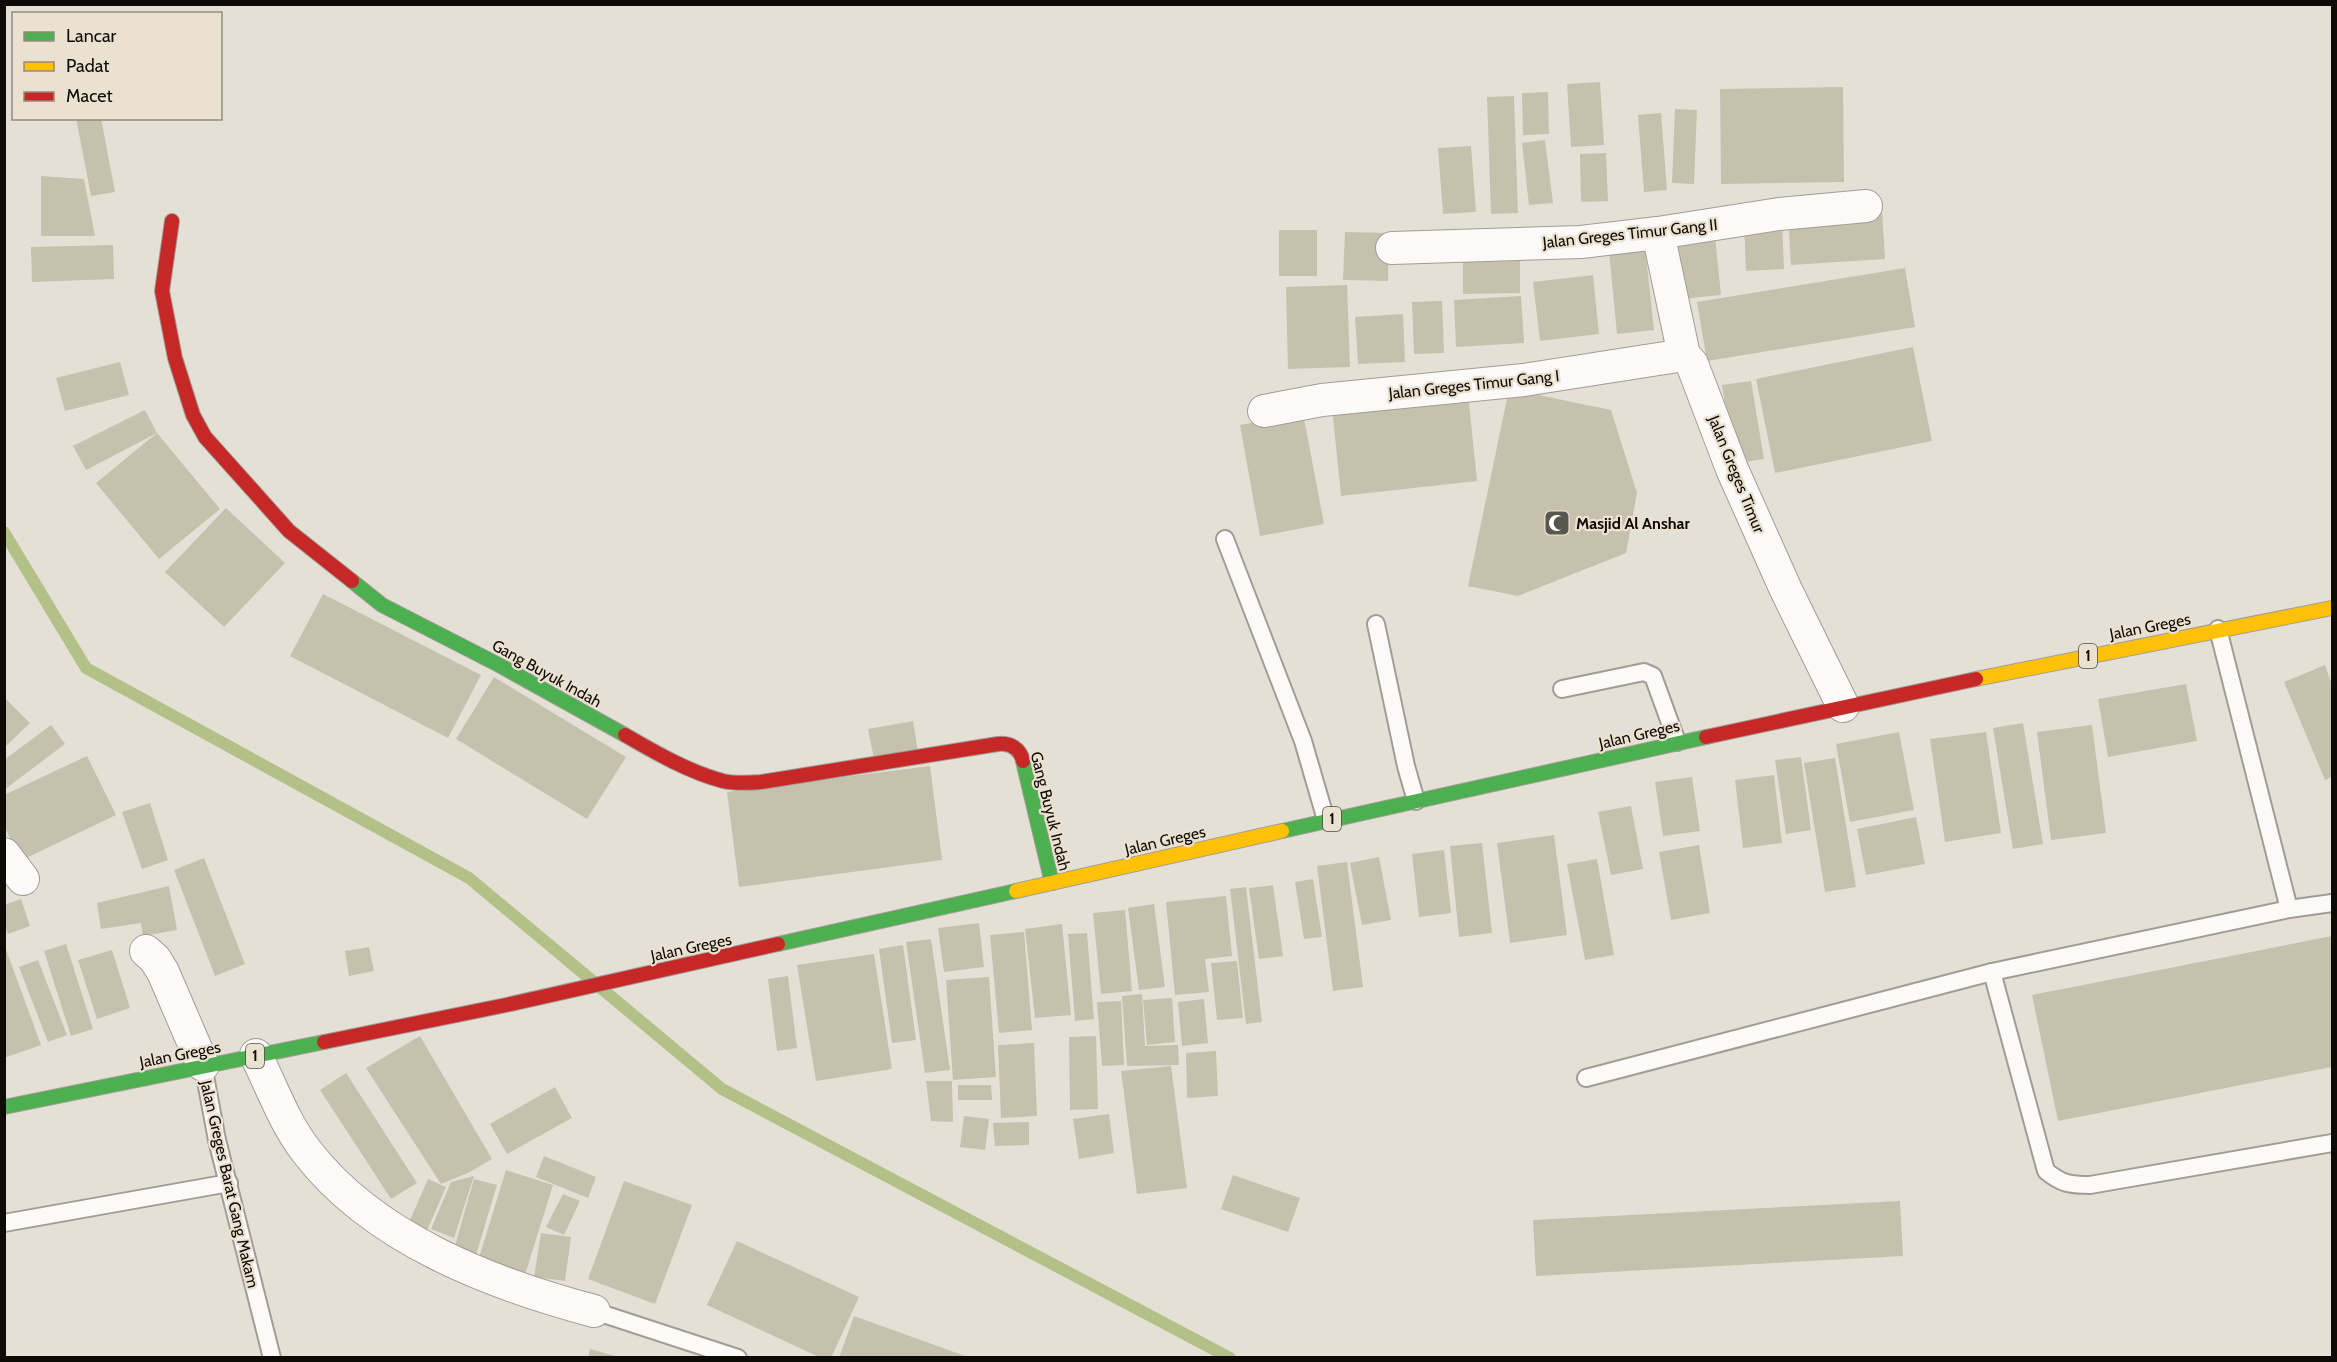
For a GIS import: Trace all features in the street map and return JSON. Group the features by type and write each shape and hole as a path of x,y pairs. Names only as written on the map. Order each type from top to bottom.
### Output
{"main road":[{"name":"Gang Buyuk Indah","path":"172,221 162,291 175,358 193,415 205,437 289,531 382,605 499,665 664,757 724,781 761,782 987,744 1007,743 1016,746 1022,756 1052,883"},
{"name":"Jalan Greges","path":"4,1107 506,1005 1843,706 2218,629 2332,608"}],"street":[{"name":"Jalan Greges Timur Gang II","path":"1392,248 1581,242 1658,233 1779,214 1866,206"},
{"name":"Jalan Greges Timur","path":"1658,233 1684,355 1692,364 1732,469 1786,590 1843,706"},
{"name":"Jalan Greges Timur Gang I","path":"1264,411 1322,400 1524,380 1684,355"},
{"path":"4,855 23,879"},
{"name":"Jalan Greges Barat Gang Makam","path":"146,951 164,972 203,1065"},
{"path":"256,1056 289,1124 306,1150 330,1180 382,1220 446,1260 508,1286 594,1311"}],"lane":[{"path":"1225,539 1303,741 1326,820"},
{"path":"1376,624 1406,766 1416,801"},
{"path":"2218,629 2289,909"},
{"path":"1562,689 1644,672 1653,676 1677,742"},
{"path":"1586,1078 1992,972 2289,909 2332,903"},
{"path":"1992,972 2046,1171 2058,1181 2071,1185 2090,1185 2332,1143"},
{"name":"Jalan Greges Barat Gang Makam","path":"203,1065 217,1140 230,1184 272,1358"},
{"path":"4,1223 230,1184"},
{"path":"594,1311 738,1358"}],"building":[{"path":"1600,82 1604,145 1571,147 1567,84"},
{"path":"1843,87 1844,182 1721,184 1720,89"},
{"path":"1548,92 1549,134 1523,135 1522,93"},
{"path":"1514,96 1518,213 1491,214 1487,97"},
{"path":"1675,109 1697,110 1694,184 1672,183"},
{"path":"1661,113 1667,190 1644,192 1638,115"},
{"path":"76,120 101,120 115,192 91,196"},
{"path":"1545,140 1553,203 1529,205 1522,143"},
{"path":"1471,146 1476,212 1443,214 1438,148"},
{"path":"1606,153 1608,201 1581,202 1580,154"},
{"path":"41,176 84,179 95,236 41,236"},
{"path":"1882,209 1885,259 1791,265 1788,215"},
{"path":"1782,223 1784,269 1746,271 1744,224"},
{"path":"1714,227 1721,295 1681,299 1674,231"},
{"path":"1279,230 1317,230 1317,276 1279,276"},
{"path":"1345,232 1389,233 1388,281 1343,280"},
{"path":"1644,238 1654,330 1617,334 1608,241"},
{"path":"113,245 114,279 32,282 31,247"},
{"path":"1520,261 1520,293 1463,294 1463,262"},
{"path":"1905,268 1915,327 1707,361 1697,302"},
{"path":"1593,275 1599,334 1540,341 1533,282"},
{"path":"1347,285 1350,367 1288,369 1286,287"},
{"path":"1521,296 1524,343 1456,347 1454,300"},
{"path":"1442,301 1444,353 1414,354 1412,302"},
{"path":"1403,314 1405,362 1358,364 1355,317"},
{"path":"1913,347 1932,441 1775,473 1756,379"},
{"path":"120,362 129,395 65,411 56,378"},
{"path":"1751,381 1764,459 1734,464 1722,385"},
{"name":"Masjid Al Anshar","path":"1509,389 1611,410 1637,493 1626,553 1518,596 1468,586"},
{"path":"1468,393 1477,481 1341,496 1332,407"},
{"path":"145,410 157,433 86,470 73,446"},
{"path":"1303,413 1324,524 1260,536 1240,425"},
{"path":"157,433 220,509 159,559 96,483"},
{"path":"226,508 285,563 224,627 165,572"},
{"path":"323,594 481,675 448,738 290,656"},
{"path":"2325,665 2332,685 2332,777 2325,780 2284,682"},
{"path":"494,677 626,757 587,819 456,739"},
{"path":"2186,684 2197,741 2108,757 2098,699"},
{"path":"4,697 30,723 4,748"},
{"path":"913,721 918,751 874,759 868,729"},
{"path":"2023,723 2043,844 2013,849 1993,728"},
{"path":"51,725 65,744 4,790 4,760"},
{"path":"2092,725 2106,833 2051,840 2037,732"},
{"path":"1899,732 1914,810 1850,822 1836,744"},
{"path":"1986,732 2001,833 1945,842 1930,739"},
{"path":"87,756 116,815 22,860 4,826 4,795"},
{"path":"1801,757 1811,830 1786,834 1775,760"},
{"path":"1835,758 1856,887 1825,892 1804,763"},
{"path":"930,766 942,860 739,887 727,792"},
{"path":"1774,775 1782,843 1743,848 1735,780"},
{"path":"1692,777 1700,831 1663,836 1655,782"},
{"path":"150,803 168,860 142,869 122,812"},
{"path":"1631,806 1643,869 1611,875 1598,812"},
{"path":"1916,817 1925,864 1866,875 1857,829"},
{"path":"1554,835 1567,935 1510,943 1497,843"},
{"path":"1482,843 1492,933 1459,937 1450,846"},
{"path":"1699,845 1710,913 1671,920 1659,852"},
{"path":"1444,850 1451,913 1419,917 1412,854"},
{"path":"1379,857 1391,920 1362,925 1350,863"},
{"path":"204,858 245,964 215,976 174,870"},
{"path":"1597,859 1614,955 1585,960 1567,864"},
{"path":"1347,862 1363,987 1333,991 1317,866"},
{"path":"1313,879 1322,937 1304,939 1295,882"},
{"path":"1273,885 1283,956 1259,959 1249,888"},
{"path":"169,886 177,930 143,936 141,923 101,929 97,903"},
{"path":"1246,887 1262,1022 1246,1024 1230,889"},
{"path":"1226,896 1232,956 1205,959 1209,992 1175,995 1166,902"},
{"path":"21,899 30,926 8,934 4,924 4,905"},
{"path":"1154,904 1165,987 1139,990 1128,908"},
{"path":"1125,910 1132,991 1101,994 1093,913"},
{"path":"979,923 984,967 944,972 938,928"},
{"path":"1062,924 1071,1015 1035,1018 1025,929"},
{"path":"1024,932 1032,1030 999,1033 990,935"},
{"path":"1087,933 1094,1019 1075,1021 1068,934"},
{"path":"2332,936 2332,1067 2058,1121 2032,995"},
{"path":"931,939 950,1070 925,1073 906,942"},
{"path":"4,944 41,1045 4,1058"},
{"path":"66,944 93,1029 71,1036 44,951"},
{"path":"903,945 916,1040 892,1043 879,949"},
{"path":"369,947 374,971 349,976 345,951"},
{"path":"112,950 130,1008 97,1019 78,960"},
{"path":"874,954 892,1069 816,1081 797,965"},
{"path":"38,960 67,1035 48,1042 19,967"},
{"path":"1237,961 1243,1018 1217,1020 1211,963"},
{"path":"788,976 797,1048 777,1051 768,979"},
{"path":"989,977 996,1077 953,1080 946,980"},
{"path":"1142,994 1145,1046 1178,1045 1179,1065 1127,1066 1122,996"},
{"path":"1172,998 1175,1042 1147,1045 1143,1000"},
{"path":"1204,999 1208,1043 1182,1046 1178,1002"},
{"path":"1121,1001 1124,1065 1102,1066 1097,1002"},
{"path":"420,1036 492,1159 470,1172 441,1184 366,1068"},
{"path":"1096,1036 1098,1109 1070,1110 1069,1037"},
{"path":"1034,1043 1037,1116 1001,1118 998,1045"},
{"path":"1216,1051 1218,1096 1187,1098 1186,1053"},
{"path":"1171,1066 1187,1188 1137,1194 1121,1071"},
{"path":"346,1073 417,1183 391,1199 320,1090"},
{"path":"926,1081 952,1081 953,1122 931,1121"},
{"path":"958,1085 991,1085 992,1100 958,1100"},
{"path":"555,1087 572,1118 507,1154 490,1124"},
{"path":"1109,1114 1114,1153 1079,1159 1073,1119"},
{"path":"964,1116 989,1119 985,1150 960,1147"},
{"path":"1029,1122 1029,1145 995,1146 993,1123"},
{"path":"544,1156 596,1177 588,1198 536,1177"},
{"path":"506,1170 553,1185 525,1275 478,1261"},
{"path":"1233,1175 1300,1198 1288,1232 1221,1209"},
{"path":"474,1176 454,1238 431,1229 451,1182"},
{"path":"428,1179 446,1187 425,1235 407,1227"},
{"path":"474,1179 497,1185 476,1255 454,1249"},
{"path":"624,1181 692,1205 655,1304 588,1279"},
{"path":"563,1194 580,1201 564,1235 546,1227"},
{"path":"1900,1201 1903,1256 1536,1276 1533,1220"},
{"path":"541,1233 571,1237 565,1281 534,1277"},
{"path":"737,1241 859,1297 831,1358 821,1358 707,1305"},
{"path":"854,1316 968,1357 968,1358 839,1358"},
{"path":"590,1349 619,1357 588,1358"}],"waterway":[{"path":"4,532 86,668 469,878 722,1089 1230,1358"}],"traffic: fast":[{"path":"352,581 382,605 499,665 625,735"},
{"path":"1282,831 1706,737"},
{"path":"1023,761 1052,883"},
{"path":"778,944 1016,891"},
{"path":"4,1107 324,1042"}],"traffic: slow":[{"path":"1976,679 2332,608"},
{"path":"1016,891 1282,831"}],"traffic: jam":[{"path":"172,221 162,291 175,358 193,415 205,437 289,531 352,581"},
{"path":"1706,737 1976,679"},
{"path":"625,735 698,773 738,783 761,782 998,744 1014,747 1020,753 1023,761"},
{"path":"324,1042 506,1005 778,944"}],"place":[{"name":"Masjid Al Anshar","path":"1557,523"}]}
